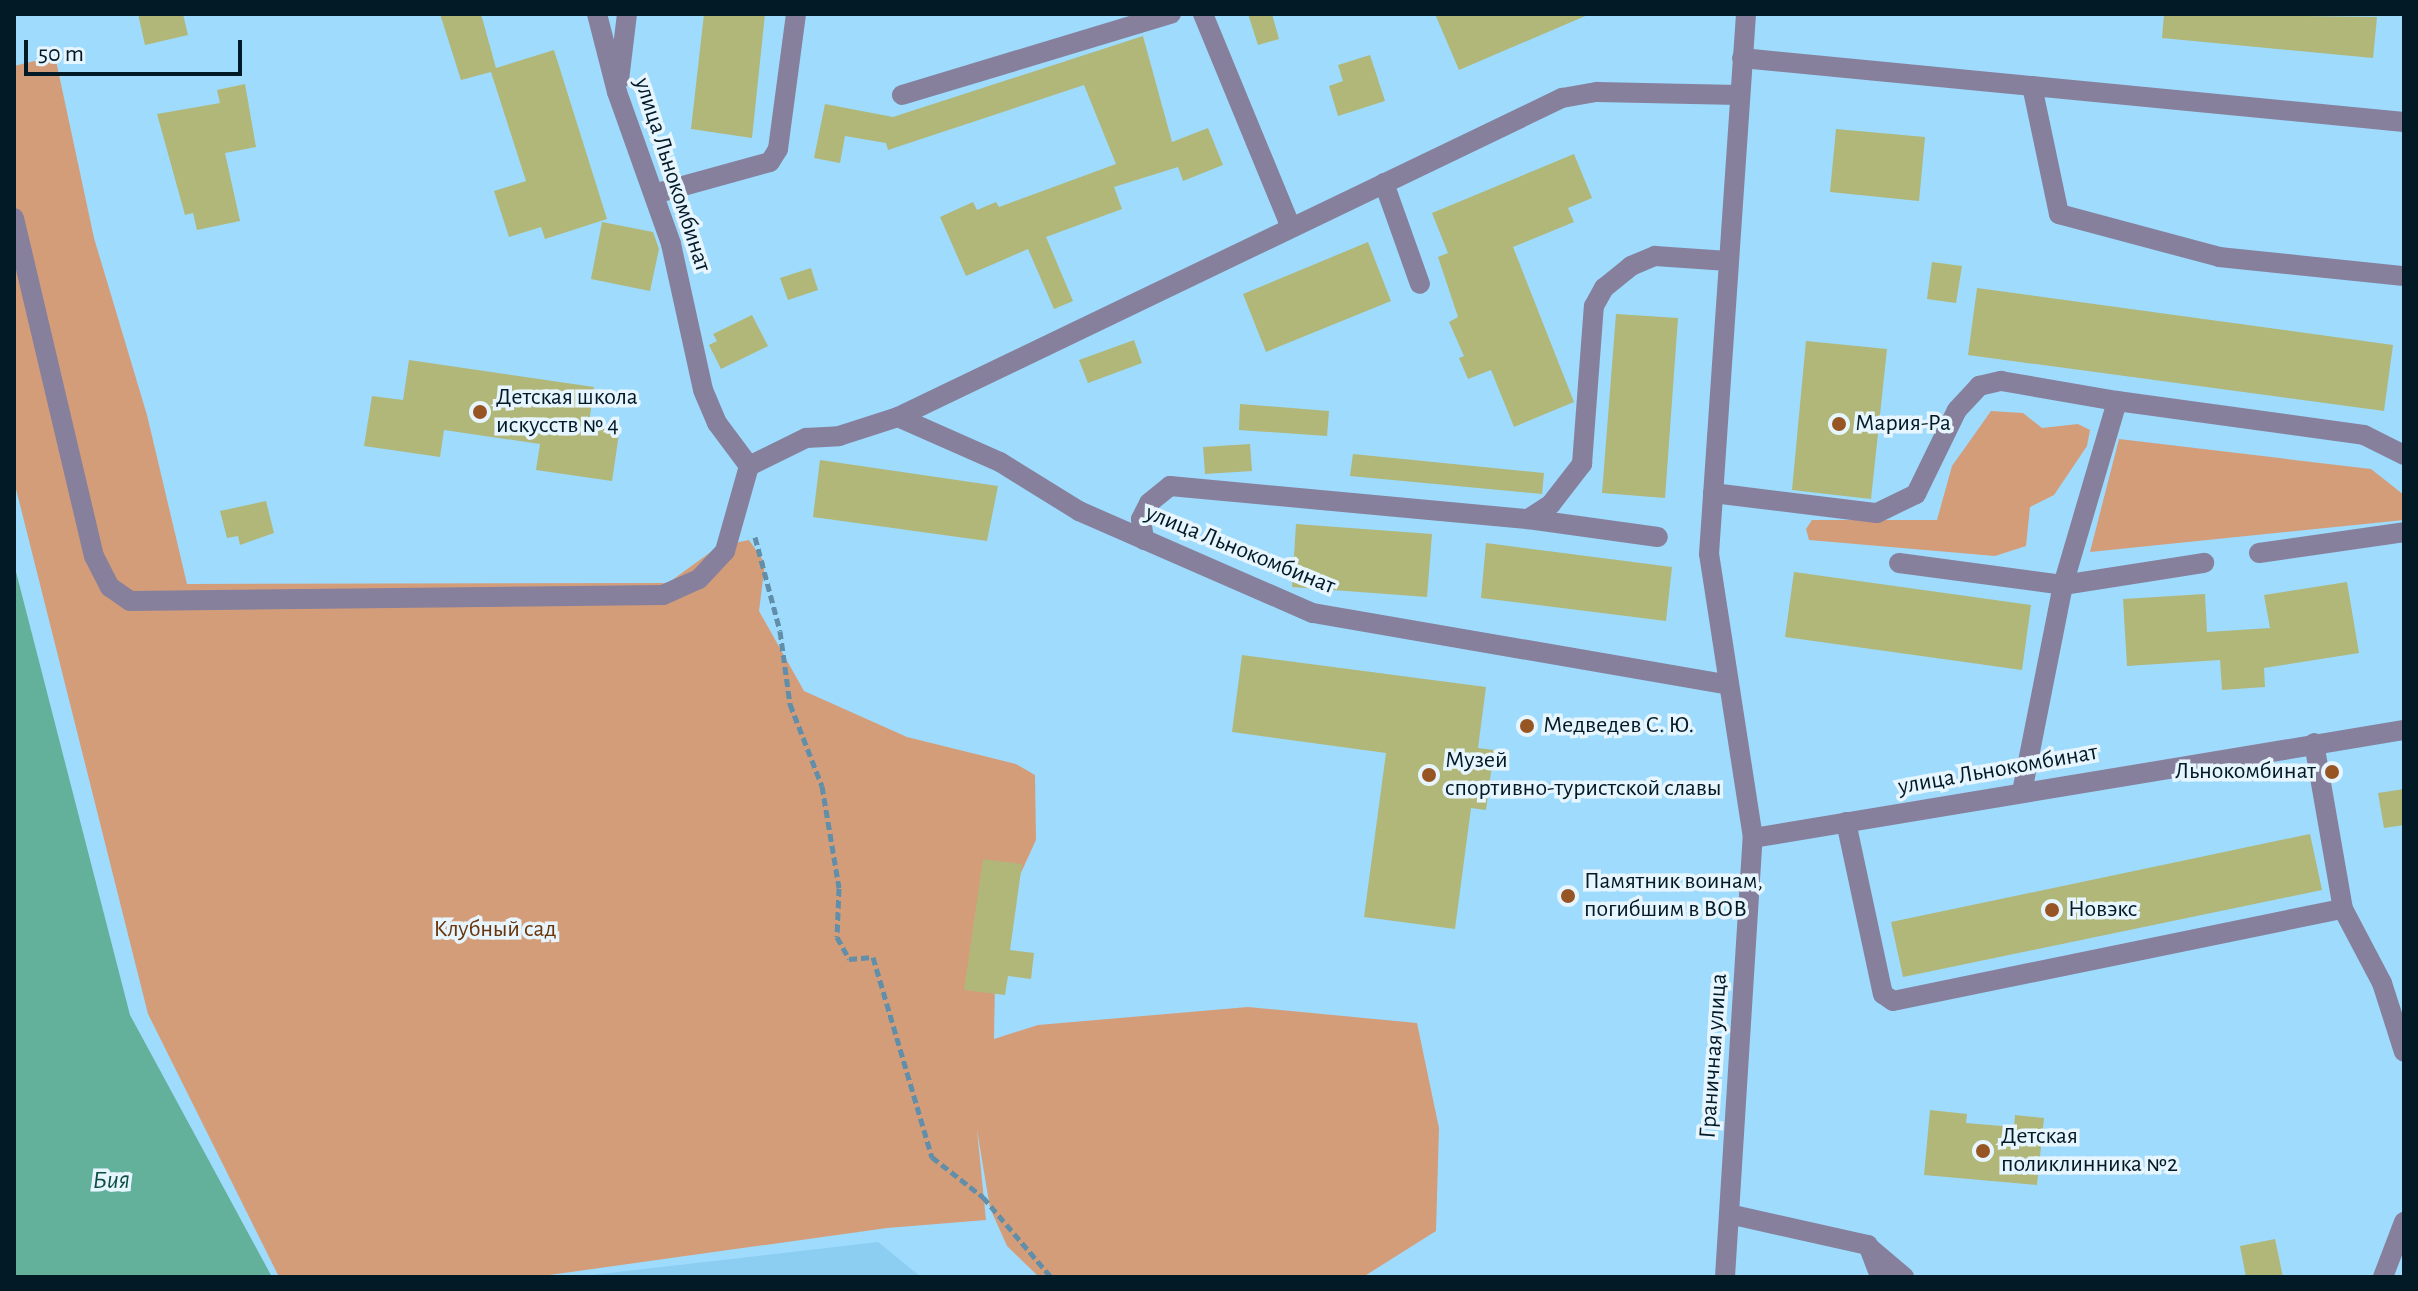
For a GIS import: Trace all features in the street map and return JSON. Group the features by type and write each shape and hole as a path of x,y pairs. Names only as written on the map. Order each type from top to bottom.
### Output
{"street":[{"name":"улица Льнокомбинат","path":"597,14 617,92 671,244 703,390 717,423 749,466"},
{"path":"617,92 627,14"},
{"path":"654,194 770,162 778,149 796,14"},
{"path":"902,95 1171,14"},
{"path":"1203,14 1291,228"},
{"path":"1746,14 1709,554 1753,838"},
{"path":"1742,58 2404,122"},
{"path":"2032,86 2059,214 2219,257 2404,276"},
{"path":"14,218 94,556 110,587 130,601 663,595 699,579 725,551 749,466 806,438 839,436 898,417 1562,98 1597,92 1739,95"},
{"path":"1384,183 1420,284"},
{"path":"1528,519 1551,504 1582,464 1594,306 1604,288 1631,266 1655,256 1728,261"},
{"path":"1713,493 1877,513 1916,494 1957,410 1979,386 2001,381 2117,401 2364,435 2404,455"},
{"path":"2022,792 2063,585 2117,401"},
{"name":"улица Льнокомбинат","path":"898,417 1000,462 1079,511 1313,613 1728,685"},
{"path":"1144,540 1141,519 1149,503 1170,486 1528,519 1658,537"},
{"path":"2259,553 2404,532"},
{"path":"1899,563 2063,585 2204,563"},
{"name":"улица Льнокомбинат","path":"1753,838 2404,730"},
{"path":"2314,743 2343,909 2382,983 2404,1052"},
{"path":"1846,822 1883,994 1893,1001 2343,909"},
{"name":"Граничная улица","path":"1725,1277 1753,838"},
{"path":"1729,1214 1868,1245 1904,1277"},
{"path":"2383,1277 2404,1222"},
{"path":"1868,1245 1880,1277"}],"path":[{"path":"753,533 780,631 790,704 822,786 839,888 837,937 849,959 873,957 932,1157 983,1197 1051,1277"}],"shaded area":[{"path":"878,1242 921,1277 575,1277"}],"green space":[{"name":"Клубный сад","path":"55,56 94,238 147,415 187,584 668,583 719,546 749,540 765,563 759,611 804,691 907,737 1016,764 1035,775 1036,840 996,927 994,1039 1038,1025 1248,1007 1417,1023 1439,1128 1436,1231 1363,1277 1039,1277 1007,1246 990,1208 977,1130 986,1220 887,1228 535,1277 279,1277 148,1014 14,481 14,66"},
{"path":"1991,411 2023,413 2042,428 2078,424 2090,430 2087,446 2054,495 2030,507 2026,546 1995,556 1809,540 1806,529 1812,520 1937,520 1952,466"},
{"path":"2119,439 2371,469 2404,495 2404,520 2090,552"}],"water":[{"name":"Бия","path":"14,564 130,1015 272,1277 14,1277"}],"building":[{"path":"138,14 183,14 188,35 145,45"},
{"path":"440,14 481,14 496,68 554,50 607,219 545,239 541,227 509,237 494,191 526,181 491,72 461,80"},
{"path":"704,14 765,14 752,138 691,129"},
{"path":"1248,14 1272,14 1279,39 1258,45"},
{"path":"1435,14 1590,14 1459,70"},
{"path":"2164,14 2377,17 2373,58 2162,38"},
{"path":"1143,36 1172,142 1208,128 1223,165 1183,181 1178,167 1114,187 1122,209 1046,237 1073,301 1054,309 1028,249 966,276 940,217 973,202 977,210 996,202 999,207 1116,164 1084,85 888,150 886,143 845,136 840,163 814,158 825,104 893,117"},
{"path":"1370,55 1385,101 1338,116 1329,86 1343,81 1338,65"},
{"path":"245,84 256,147 225,153 240,221 197,230 193,213 185,215 157,114 220,103 217,90"},
{"path":"1836,129 1925,137 1919,201 1830,192"},
{"path":"1574,154 1592,198 1568,208 1574,222 1513,247 1574,402 1514,427 1491,370 1468,379 1459,358 1464,356 1449,322 1458,317 1438,257 1448,253 1432,213"},
{"path":"602,222 653,232 659,249 650,291 591,279"},
{"path":"1368,242 1391,301 1266,352 1243,294"},
{"path":"1932,262 1962,266 1956,303 1927,299"},
{"path":"811,268 818,290 788,300 780,278"},
{"path":"1977,288 2393,345 2384,411 1968,355"},
{"path":"1616,314 1678,318 1665,498 1602,493"},
{"path":"752,315 768,346 721,369 709,345 717,341 713,334"},
{"path":"1134,340 1142,363 1088,383 1079,360"},
{"name":"Мария-Ра","path":"1806,341 1887,349 1871,499 1792,490"},
{"name":"Детская школа искусств № 4","path":"409,360 594,387 589,423 620,427 612,481 536,470 540,444 444,430 440,457 364,446 372,396 403,400"},
{"path":"1240,404 1329,411 1327,436 1239,430"},
{"path":"1250,444 1252,471 1205,474 1203,447"},
{"path":"1353,454 1544,473 1542,494 1350,476"},
{"path":"820,460 998,486 987,541 813,517"},
{"path":"266,501 274,533 240,545 238,536 227,538 220,511"},
{"path":"1296,524 1432,534 1427,597 1292,587"},
{"path":"1486,543 1672,567 1666,621 1481,598"},
{"path":"1794,572 2031,605 2022,670 1785,637"},
{"path":"2347,582 2359,653 2264,668 2265,687 2222,690 2220,660 2127,666 2123,599 2205,594 2207,632 2270,628 2264,595"},
{"path":"1242,655 1486,687 1478,748 1494,750 1486,810 1471,808 1455,929 1364,917 1386,753 1232,732"},
{"path":"2404,789 2404,825 2384,828 2378,793"},
{"path":"2310,834 2322,890 1903,977 1891,922"},
{"path":"983,859 1022,864 1010,950 1034,953 1031,979 1008,976 1005,995 964,990"},
{"name":"Детская поликлинника №2","path":"1930,1110 1967,1114 1966,1123 2014,1127 2015,1115 2044,1118 2037,1185 1924,1175"},
{"path":"2275,1239 2283,1277 2246,1277 2240,1246"}],"place":[{"name":"Детская школа искусств № 4","path":"480,412"},
{"name":"Мария-Ра","path":"1839,424"},
{"name":"Медведев С. Ю.","path":"1527,726"},
{"name":"Льнокомбинат","path":"2332,772"},
{"name":"Музей спортивно-туристской славы","path":"1429,775"},
{"name":"Памятник воинам, погибшим в ВОВ","path":"1568,896"},
{"name":"Новэкс","path":"2052,910"},
{"name":"Детская поликлинника №2","path":"1983,1151"}]}
